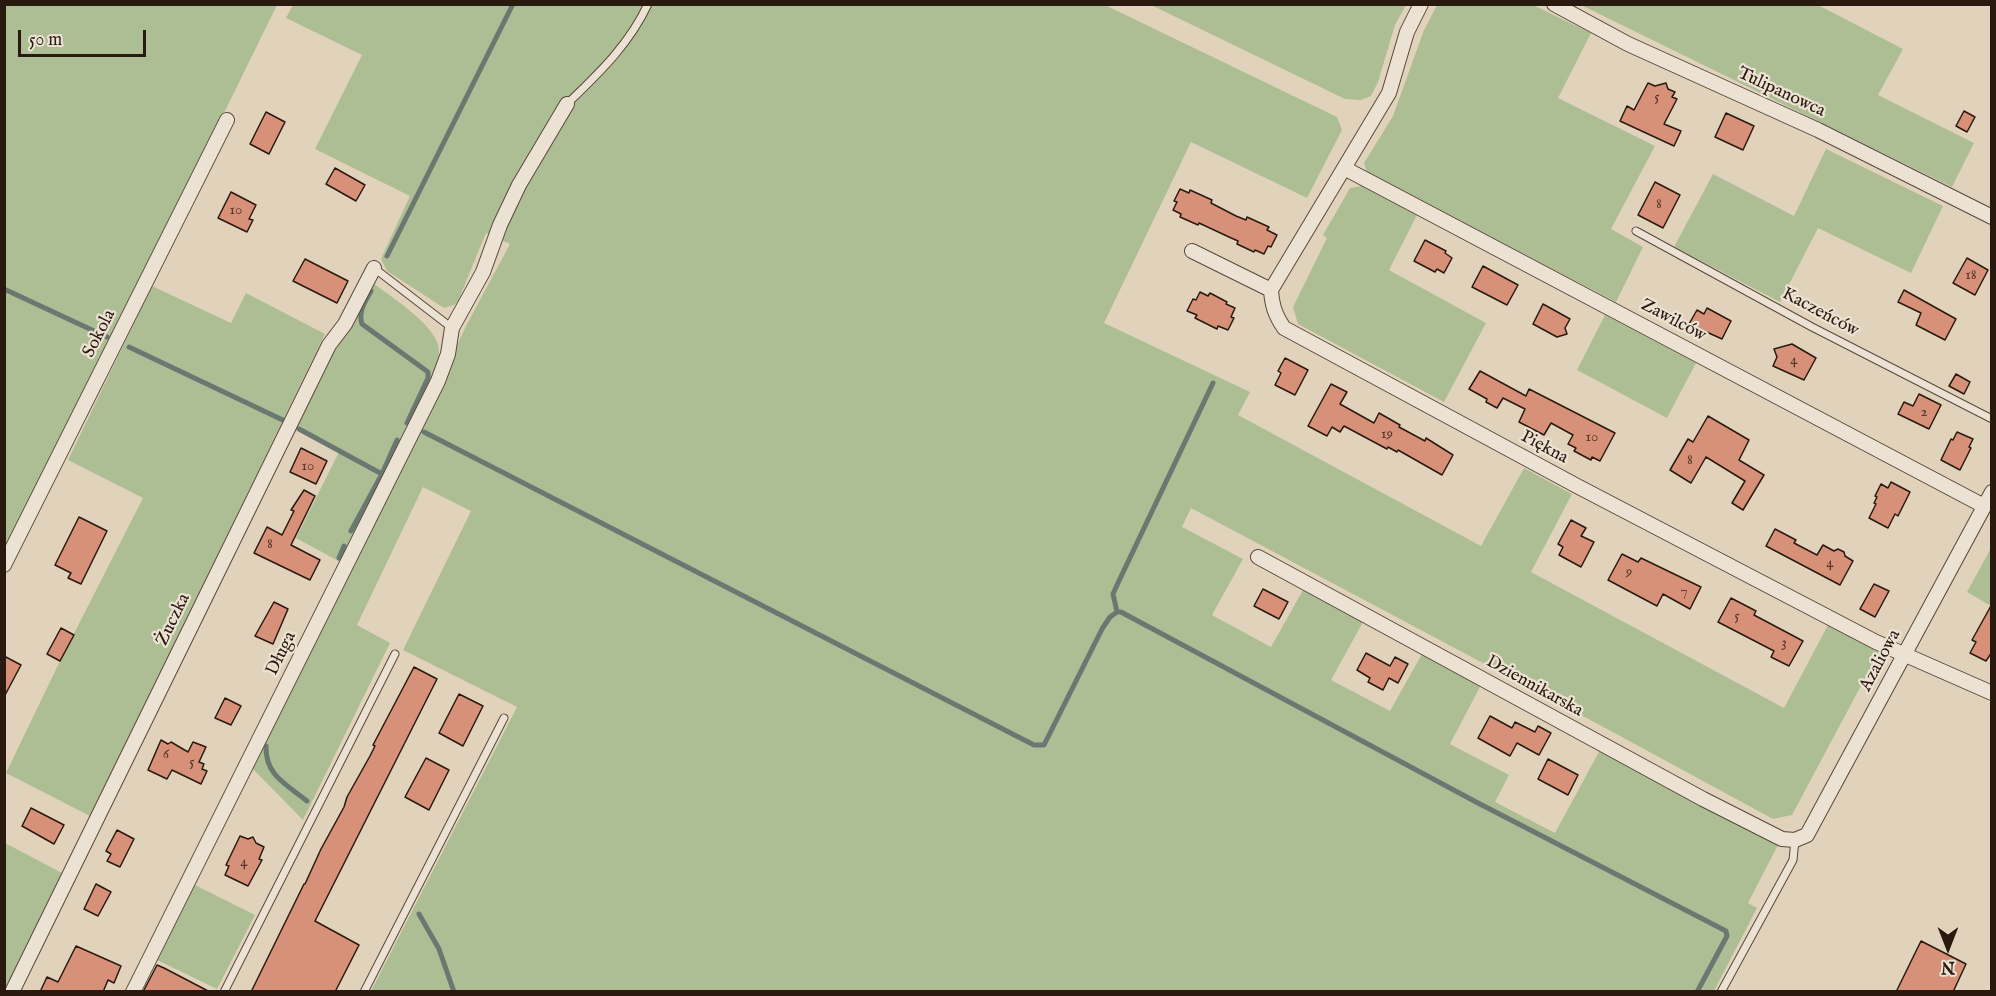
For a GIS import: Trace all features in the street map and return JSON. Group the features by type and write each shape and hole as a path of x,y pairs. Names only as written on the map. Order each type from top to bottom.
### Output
{"street":[{"path":"1192,251 1271,290 1389,93 1407,32 1421,4"},
{"name":"Tulipanowca","path":"1554,4 1628,44 1818,130 1992,218"},
{"name":"Długa","path":"134,992 438,381 448,354 452,328 483,272 500,225 519,185 567,104"},
{"name":"Sokola","path":"4,565 227,120"},
{"name":"Zawilców","path":"1344,168 1984,506"},
{"name":"Żuczka","path":"12,992 329,345 345,324 374,268"},
{"name":"Piękna","path":"1271,290 1276,316 1284,328 1587,491 1904,656 1992,693"},
{"name":"Azaliowa","path":"1795,840 1808,835 1992,492"},
{"name":"Dziennikarska","path":"1258,557 1703,799 1782,839 1795,840"}],"lane":[{"path":"567,104 614,58 639,24 648,4"},
{"name":"Kaczeńców","path":"1636,231 1812,327 1992,419"},
{"path":"374,268 452,328"},
{"path":"224,992 395,654"},
{"path":"364,992 504,718"},
{"path":"1721,992 1793,860 1795,840"}],"green space":[{"path":"4,5 277,5 115,335 4,554"},
{"path":"293,5 1105,5 1337,117 1342,130 1307,198 1191,142 1104,323 1250,392 1238,415 1481,546 1524,468 1572,494 1531,572 1784,708 1828,625 1879,652 1792,815 1773,819 1191,508 1182,527 1243,559 1212,615 1271,647 1303,590 1363,622 1331,680 1390,711 1422,654 1481,685 1450,744 1509,775 1495,802 1555,833 1600,750 1778,845 1748,903 1757,908 1714,991 371,991 517,707 403,650 471,511 423,487 357,625 390,643 303,820 252,768 331,613 466,326 510,244 486,233 458,301 444,308 387,271 381,259 410,196 315,149 362,55 286,18"},
{"path":"1151,5 1406,5 1395,25 1378,82 1371,96 1361,100 1345,99"},
{"path":"1437,5 1533,5 1591,33 1558,98 1655,146 1611,229 1643,247 1616,302 1367,173 1364,163 1393,116 1424,30"},
{"path":"1581,5 1818,5 1903,49 1878,95 1974,143 1952,187"},
{"path":"1826,149 1943,206 1911,273 1818,228 1780,302 1674,247 1713,174 1794,216"},
{"path":"1361,186 1417,215 1389,270 1486,323 1444,402 1298,324 1293,307 1327,238 1323,235 1350,188"},
{"path":"370,281 408,309 426,326 437,342 439,358 436,375 342,563 296,538 340,450 297,427"},
{"path":"152,286 231,323 246,293 325,334 90,816 6,773 143,498 68,460"},
{"path":"1605,315 1696,363 1667,418 1577,370"},
{"path":"1991,548 1991,606 1967,592"},
{"path":"5,843 62,873 5,991"},
{"path":"193,884 255,915 217,989 157,960"}],"building":[{"path":"1648,83 1655,86 1666,83 1668,89 1675,92 1672,97 1677,99 1664,124 1681,131 1674,146 1620,121 1627,106 1634,110"},
{"path":"1964,111 1975,117 1967,132 1956,126"},
{"path":"266,112 285,122 269,154 250,144"},
{"path":"1726,113 1754,126 1743,150 1715,137"},
{"path":"335,168 365,185 356,201 326,184"},
{"path":"1655,182 1680,195 1663,228 1638,215"},
{"path":"1180,189 1189,193 1190,190 1212,200 1211,203 1236,216 1246,220 1247,217 1269,227 1267,230 1277,235 1271,247 1268,246 1264,254 1255,250 1254,252 1237,244 1238,241 1180,217 1181,214 1173,210 1177,202 1174,201"},
{"path":"231,192 256,205 249,219 253,220 247,232 218,218"},
{"path":"1425,240 1446,251 1445,253 1452,258 1444,273 1437,269 1435,272 1414,261"},
{"path":"1967,258 1988,270 1975,295 1953,283"},
{"path":"305,259 348,281 337,303 293,281"},
{"path":"1483,266 1518,285 1507,305 1472,287"},
{"path":"1904,290 1956,319 1945,340 1916,325 1921,313 1898,302"},
{"path":"1200,292 1208,296 1210,293 1235,308 1231,317 1234,318 1228,330 1218,326 1217,329 1195,318 1197,315 1187,311 1193,299 1196,300"},
{"path":"1543,304 1570,319 1565,328 1567,334 1557,337 1533,324"},
{"path":"1707,308 1731,321 1722,339 1689,324 1697,310 1704,314"},
{"path":"1792,344 1816,358 1804,380 1773,366 1777,357 1774,349"},
{"path":"1285,358 1308,370 1295,395 1275,385 1281,373 1278,371"},
{"path":"1480,371 1526,396 1529,389 1615,433 1600,461 1592,457 1591,460 1574,451 1576,448 1568,444 1573,435 1551,423 1544,435 1519,422 1525,409 1503,398 1497,408 1486,402 1487,399 1469,389"},
{"path":"1956,374 1970,382 1964,394 1949,386"},
{"path":"1331,384 1347,392 1340,404 1374,423 1379,413 1400,425 1399,427 1425,441 1426,438 1453,455 1442,475 1398,450 1397,452 1388,447 1387,449 1344,426 1340,432 1332,427 1327,436 1308,426"},
{"path":"1919,394 1941,405 1929,429 1898,414 1904,402 1913,406"},
{"path":"1708,416 1749,440 1739,460 1764,475 1743,510 1732,503 1745,481 1706,457 1691,483 1670,470 1688,439 1693,442"},
{"path":"1957,432 1973,439 1960,470 1941,460"},
{"path":"301,448 327,461 316,484 290,472"},
{"path":"1891,482 1910,492 1898,516 1895,514 1888,528 1869,518 1876,504 1874,503 1877,497 1875,496 1881,484 1888,488"},
{"path":"304,490 315,496 291,545 320,560 310,580 254,553 267,527 282,535 294,511 291,510"},
{"path":"79,517 107,531 81,584 68,578 71,573 55,565"},
{"path":"1571,520 1586,528 1581,536 1594,542 1581,567 1559,555 1563,547 1558,544"},
{"path":"1775,529 1796,540 1794,543 1817,555 1823,545 1834,551 1838,549 1844,552 1845,556 1853,561 1840,585 1766,546"},
{"path":"1622,554 1638,562 1641,558 1701,587 1690,609 1663,594 1657,606 1608,580"},
{"path":"1874,584 1889,591 1875,617 1860,609"},
{"path":"1263,589 1288,602 1279,619 1254,606"},
{"path":"1731,598 1756,611 1754,615 1803,641 1789,666 1771,657 1774,651 1718,622"},
{"path":"274,602 288,609 273,644 255,636"},
{"path":"1992,604 1992,652 1986,661 1970,653 1976,642 1972,640"},
{"path":"61,628 74,635 60,661 47,654"},
{"path":"1366,653 1390,666 1395,657 1408,664 1398,683 1389,678 1383,690 1368,682 1370,678 1357,670"},
{"path":"4,656 21,665 4,697"},
{"path":"414,667 437,679 315,921 359,945 335,992 251,992 347,797 375,746 373,745"},
{"path":"459,694 483,706 463,746 439,733"},
{"path":"225,698 241,706 231,725 215,718"},
{"path":"1490,716 1512,728 1515,722 1535,732 1538,726 1551,733 1539,755 1517,743 1510,756 1478,738"},
{"path":"161,740 168,744 171,742 188,752 193,742 206,747 199,762 204,764 202,769 207,771 201,784 172,770 167,779 148,770"},
{"path":"426,758 449,770 429,810 405,797"},
{"path":"1548,759 1578,775 1568,795 1538,779"},
{"path":"31,808 64,825 54,844 22,826"},
{"path":"117,830 134,839 120,867 107,861 111,854 106,851"},
{"path":"240,836 248,839 253,837 256,843 264,847 259,859 262,860 248,886 225,875 229,866 226,865"},
{"path":"96,884 111,892 98,916 84,909"},
{"path":"1921,941 1966,964 1953,992 1896,992"},
{"path":"76,946 121,966 114,983 108,980 103,992 40,992 47,977 58,982"},
{"path":"157,965 164,968 210,992 143,992"}],"waterway":[{"path":"387,256 513,4"},
{"path":"4,289 107,337"},
{"path":"371,291 364,303 362,324 428,372 428,378 407,423"},
{"path":"129,347 287,422"},
{"path":"1117,612 1113,594 1213,383"},
{"path":"299,429 382,474"},
{"path":"424,432 1034,745 1044,745 1102,629 1110,617 1117,612"},
{"path":"351,531 382,474 397,440"},
{"path":"339,558 344,546"},
{"path":"1117,612 1121,612 1478,803 1726,931 1727,936 1697,992"},
{"path":"266,746 273,772 307,801"},
{"path":"419,914 439,949 454,992"}]}
